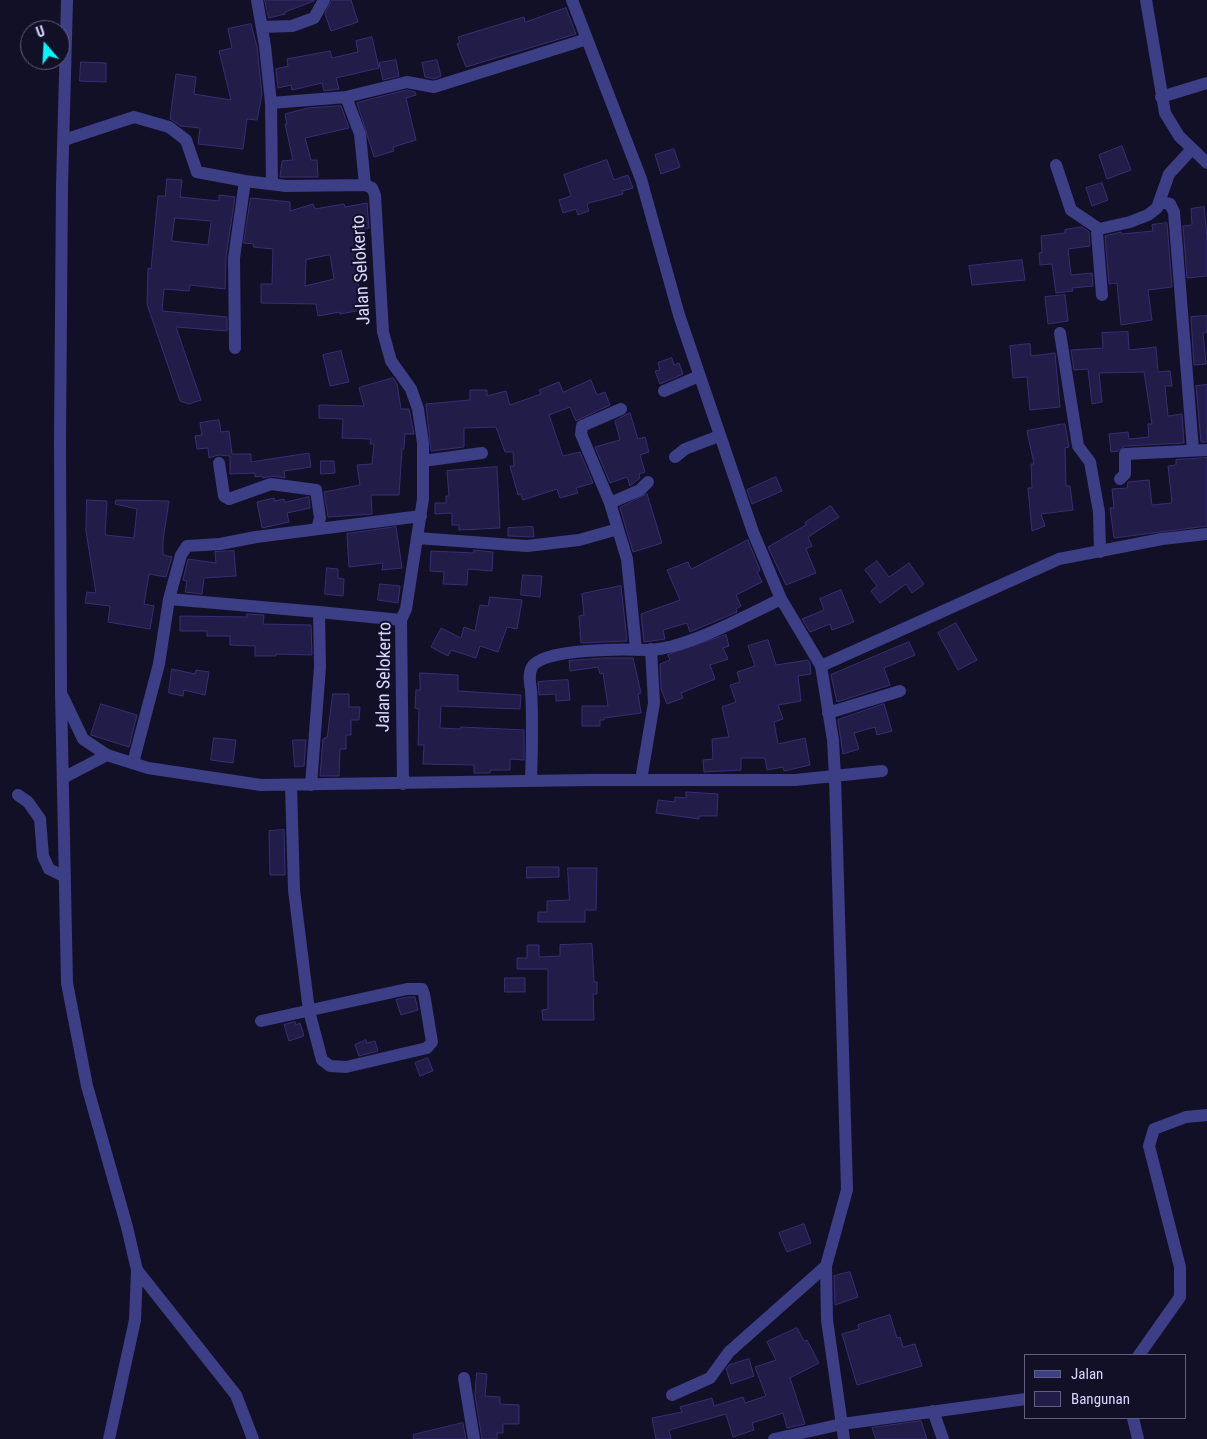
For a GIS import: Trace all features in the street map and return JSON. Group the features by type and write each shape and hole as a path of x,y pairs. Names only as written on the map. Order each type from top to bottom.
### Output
{"street":[{"path":"67,0 60,441 61,693 67,983 87,1086 137,1270 135,1320 109,1439"},
{"path":"257,0 271,103 272,184"},
{"path":"262,27 292,26 314,18 324,0"},
{"path":"572,0 641,179 679,315 753,532 781,599 820,666 833,740 835,777 843,1097 847,1171 847,1190 826,1266 827,1320 844,1439"},
{"path":"1146,0 1161,97 1166,113 1179,136 1207,164"},
{"path":"271,103 346,97 407,82 434,87 586,39"},
{"path":"1161,97 1207,83"},
{"path":"64,140 134,117 166,126 186,140 197,172 272,184 365,185 360,134 346,97"},
{"path":"1056,165 1071,210 1099,229 1130,222 1148,215 1157,208 1169,174 1192,149"},
{"path":"234,348 234,258 246,181"},
{"name":"Jalan Selokerto","path":"365,185 372,188 375,196 382,332 391,361 411,389 416,402 423,443 421,516 406,609 401,620 402,784"},
{"path":"1160,202 1170,204 1174,212 1193,450"},
{"path":"1099,229 1097,233 1102,295"},
{"path":"1060,333 1078,446 1090,462 1099,512 1100,552"},
{"path":"664,391 699,376"},
{"path":"621,409 582,426 581,434 610,503 627,559 636,649"},
{"path":"675,457 685,449 719,436"},
{"path":"1120,479 1125,474 1125,454 1207,450"},
{"path":"423,461 482,453"},
{"path":"219,463 224,496 228,499 271,484 316,490 320,518 317,529"},
{"path":"610,503 640,490 648,482"},
{"path":"133,763 158,664 170,599 181,555 187,546 220,544 421,516"},
{"path":"418,538 527,546 579,540 618,529"},
{"path":"820,666 1059,559 1207,534"},
{"path":"170,599 401,620"},
{"path":"531,781 534,722 530,679 532,667 538,661 558,655 636,649 651,650 686,641 781,599"},
{"path":"311,785 320,667 319,612"},
{"path":"641,780 654,702 651,650"},
{"path":"828,713 900,691"},
{"path":"61,693 83,739 107,755 148,768 261,785 795,780 882,771"},
{"path":"63,778 107,755"},
{"path":"261,1021 309,1011 407,989 422,989 432,1042 427,1048 346,1067 330,1066 322,1060 309,1011 294,890 291,785"},
{"path":"18,794 28,802 40,818 43,856 48,868 65,877"},
{"path":"1140,1354 1180,1296 1180,1268 1148,1146 1154,1130 1186,1117 1207,1115"},
{"path":"672,1394 710,1378 729,1352 826,1266"},
{"path":"137,1270 236,1395 253,1439"},
{"path":"464,1378 474,1439"},
{"path":"774,1439 842,1424 1024,1399"},
{"path":"933,1411 943,1439"},
{"path":"1133,1419 1138,1439"}],"building":[{"path":"265,0 314,1 285,12 285,14 269,18"},
{"path":"332,0 351,0 358,22 331,31 325,14"},
{"path":"566,8 576,34 466,67 457,44 460,43 458,37 524,17 525,22"},
{"path":"251,24 257,47 262,94 257,120 247,119 243,149 198,144 200,128 181,126 170,119 176,74 196,77 194,94 231,100 219,51 232,48 228,29"},
{"path":"372,37 379,68 336,78 339,89 324,91 322,83 292,90 291,85 278,88 276,69 288,66 287,59 330,51 332,58 358,52 356,41"},
{"path":"396,60 399,76 383,80 379,63"},
{"path":"437,60 441,76 434,79 425,77 422,63"},
{"path":"81,62 106,63 106,82 80,81"},
{"path":"407,90 415,92 416,95 406,98 416,140 393,147 394,151 374,157 357,103"},
{"path":"341,106 349,128 305,138 311,160 317,160 318,177 280,177 282,161 293,160 285,124 287,124 285,114 308,108"},
{"path":"1122,146 1131,170 1107,179 1099,155"},
{"path":"674,149 680,167 661,174 655,155"},
{"path":"607,160 614,180 628,175 633,188 622,191 623,194 589,203 587,205 589,211 578,215 576,209 563,213 559,200 571,196 564,175"},
{"path":"167,179 182,180 180,197 219,201 219,195 235,197 226,257 225,289 190,285 189,291 164,289 162,311 227,317 227,331 176,327 201,400 189,404 180,401 147,304 148,268 151,269 158,196 165,196","holes":["175,218 211,221 208,245 172,241"]},
{"path":"1102,183 1108,200 1092,206 1086,188"},
{"path":"251,198 290,202 290,211 313,204 315,209 344,204 345,207 367,203 369,228 358,230 359,247 356,248 361,276 357,277 362,310 318,316 316,304 261,303 261,284 272,284 273,249 253,247 254,244 244,243","holes":["330,255 334,279 305,286 306,260"]},
{"path":"1204,207 1207,237 1207,276 1187,278 1183,226 1192,225 1191,209"},
{"path":"1167,223 1172,287 1148,290 1152,320 1121,325 1117,283 1109,284 1105,236 1121,232 1122,234 1153,231 1152,225"},
{"path":"1082,227 1089,232 1090,246 1068,249 1071,275 1092,273 1093,286 1072,288 1073,291 1056,293 1052,264 1040,265 1039,253 1042,252 1041,236 1065,233 1065,230"},
{"path":"1022,260 1025,280 972,285 969,266"},
{"path":"1065,295 1068,321 1048,324 1045,297"},
{"path":"1207,316 1207,332 1203,333 1206,364 1194,365 1191,317"},
{"path":"1128,332 1129,350 1156,347 1158,372 1170,371 1172,386 1165,386 1168,416 1182,414 1184,443 1125,446 1118,451 1111,452 1109,434 1128,432 1129,439 1149,437 1148,424 1152,424 1144,372 1099,373 1102,402 1092,404 1088,369 1074,370 1071,350 1103,348 1102,333"},
{"path":"1030,344 1031,356 1055,353 1060,407 1030,410 1027,377 1013,378 1010,346"},
{"path":"341,351 349,382 330,386 323,355"},
{"path":"672,358 674,365 679,363 683,374 660,384 655,371 660,370 658,363"},
{"path":"393,378 397,384 401,409 409,409 414,434 405,434 404,449 402,449 399,495 371,495 372,514 328,517 324,492 360,485 357,465 372,464 374,444 370,444 371,439 342,438 343,419 319,418 319,405 364,406 359,388"},
{"path":"591,380 597,395 605,392 610,405 576,421 570,407 549,415 563,456 580,452 593,483 576,488 578,493 560,498 557,489 523,500 521,494 518,495 510,466 514,466 513,452 505,452 496,427 464,428 464,447 431,451 426,404 470,400 470,390 487,390 487,396 506,391 510,405 541,394 539,390 559,382 563,392"},
{"path":"1207,385 1207,442 1201,442 1196,386"},
{"path":"630,413 638,439 645,437 649,452 640,455 645,472 639,474 640,478 630,486 627,477 610,483 595,447 620,440 615,421"},
{"path":"219,420 221,432 229,431 232,454 251,454 251,462 309,453 311,467 284,471 285,478 272,476 255,477 255,473 230,474 230,456 218,455 209,458 208,448 197,449 195,436 202,435 200,423"},
{"path":"1065,424 1069,447 1065,448 1066,486 1070,486 1073,510 1041,514 1045,526 1032,531 1028,488 1032,488 1031,464 1034,464 1027,431"},
{"path":"1207,458 1207,526 1114,538 1110,508 1114,508 1112,489 1127,488 1128,482 1149,480 1152,505 1172,503 1168,466 1176,465 1176,460"},
{"path":"321,461 334,461 335,473 321,474"},
{"path":"497,467 500,528 459,530 459,525 452,525 452,513 435,514 435,503 446,503 446,496 449,496 447,471"},
{"path":"776,477 782,491 752,504 747,490"},
{"path":"647,494 662,543 633,552 620,508"},
{"path":"309,497 310,508 287,513 289,522 262,528 257,502 274,498 275,501 284,499 285,502"},
{"path":"87,500 107,501 105,535 134,538 137,509 115,504 116,500 169,501 163,540 163,555 172,557 166,577 149,574 144,604 154,606 150,629 108,622 110,606 85,603 87,592 96,593 86,531"},
{"path":"831,506 839,517 808,537 812,546 806,549 816,573 786,585 768,547 806,525 805,523"},
{"path":"396,527 402,568 382,570 383,563 349,567 347,534"},
{"path":"533,527 534,537 508,536 508,528"},
{"path":"748,540 760,570 757,572 762,582 736,595 741,606 736,609 737,612 690,632 687,623 663,630 665,639 644,642 641,614 680,600 667,570 688,562 691,569"},
{"path":"474,550 493,552 492,571 468,569 467,585 443,584 444,572 430,571 431,551 474,553"},
{"path":"234,551 236,576 204,578 202,594 185,592 187,581 183,580 188,559 216,563 215,552"},
{"path":"877,561 889,577 909,563 924,584 912,593 906,584 880,603 871,591 877,586 865,570"},
{"path":"327,568 338,569 338,578 344,579 343,596 325,594"},
{"path":"523,575 542,576 540,597 521,595"},
{"path":"380,584 400,586 398,603 378,600"},
{"path":"621,586 627,641 581,643 579,616 584,615 582,594"},
{"path":"841,590 854,622 832,630 830,624 810,632 802,619 824,610 820,599"},
{"path":"490,597 522,600 517,629 507,627 498,652 480,646 476,658 451,650 448,656 431,647 441,628 461,638 464,627 475,631 480,605 488,606"},
{"path":"247,614 264,615 263,624 311,625 312,655 276,654 276,656 255,656 255,646 230,645 230,636 207,636 207,631 180,631 180,616 247,617"},
{"path":"956,623 977,660 958,670 938,633"},
{"path":"726,635 729,646 723,648 728,659 710,665 715,679 681,693 683,698 667,704 661,689 660,664 670,660 668,655"},
{"path":"768,640 776,665 808,660 810,663 811,674 798,676 801,701 778,705 783,719 774,722 778,744 805,738 810,765 784,771 783,767 767,770 765,758 741,758 741,770 704,772 703,760 713,759 712,739 729,737 722,707 736,702 730,685 740,682 737,672 755,666 748,646"},
{"path":"909,642 915,655 884,668 890,685 837,702 831,675"},
{"path":"633,658 641,693 638,694 641,713 604,718 604,720 600,720 600,726 582,726 582,706 608,706 603,673 600,674 598,667 570,671 569,661"},
{"path":"172,669 195,674 196,670 209,672 205,695 184,690 183,696 169,693"},
{"path":"420,673 458,675 458,691 521,695 520,709 441,706 440,728 524,730 524,760 510,759 510,770 490,770 490,773 474,773 474,765 423,764 424,745 418,745 419,709 415,708 416,690 420,690"},
{"path":"568,680 570,700 556,701 556,694 539,695 538,682"},
{"path":"333,694 349,694 349,707 360,707 359,720 351,720 351,735 346,735 346,749 340,749 339,776 320,776 323,739 327,737"},
{"path":"101,704 137,715 129,747 91,735"},
{"path":"884,704 892,731 877,735 875,727 854,733 859,749 843,754 838,720"},
{"path":"214,738 236,740 233,763 211,760"},
{"path":"293,740 306,740 304,766 295,767"},
{"path":"686,792 718,794 717,816 699,816 699,819 656,813 658,800 675,802 675,797 686,798"},
{"path":"284,830 285,875 270,875 269,831"},
{"path":"527,867 559,867 559,877 527,878"},
{"path":"568,868 597,868 596,910 585,910 585,922 538,922 538,912 547,912 547,901 569,900"},
{"path":"592,944 594,982 597,982 597,994 593,994 594,1020 543,1020 542,1010 548,1009 548,969 517,969 517,958 527,958 527,945 539,945 539,957 560,956 560,945"},
{"path":"505,978 525,978 525,992 505,992"},
{"path":"415,997 418,1010 401,1015 396,1000"},
{"path":"295,1022 296,1025 300,1023 304,1036 289,1041 284,1025"},
{"path":"366,1040 367,1043 375,1041 378,1051 359,1056 355,1045"},
{"path":"428,1058 433,1071 420,1076 415,1063"},
{"path":"804,1224 811,1243 787,1252 779,1233"},
{"path":"850,1272 858,1297 835,1305 834,1276"},
{"path":"890,1315 897,1338 900,1337 903,1347 915,1344 922,1366 857,1385 842,1334 859,1329 858,1325"},
{"path":"797,1328 804,1341 807,1340 819,1363 790,1378 805,1424 787,1428 783,1413 752,1423 754,1430 733,1437 726,1414 669,1430 671,1439 656,1439 652,1418 682,1412 680,1407 712,1398 714,1406 743,1397 745,1403 766,1396 755,1367 776,1360 767,1342"},
{"path":"749,1359 754,1376 731,1384 726,1369 729,1365"},
{"path":"477,1373 487,1374 485,1396 500,1397 500,1404 519,1405 519,1424 503,1424 503,1433 497,1433 497,1439 482,1439 475,1395"},
{"path":"921,1421 927,1439 876,1439 872,1428"},
{"path":"463,1423 466,1439 414,1439 413,1435"}]}
